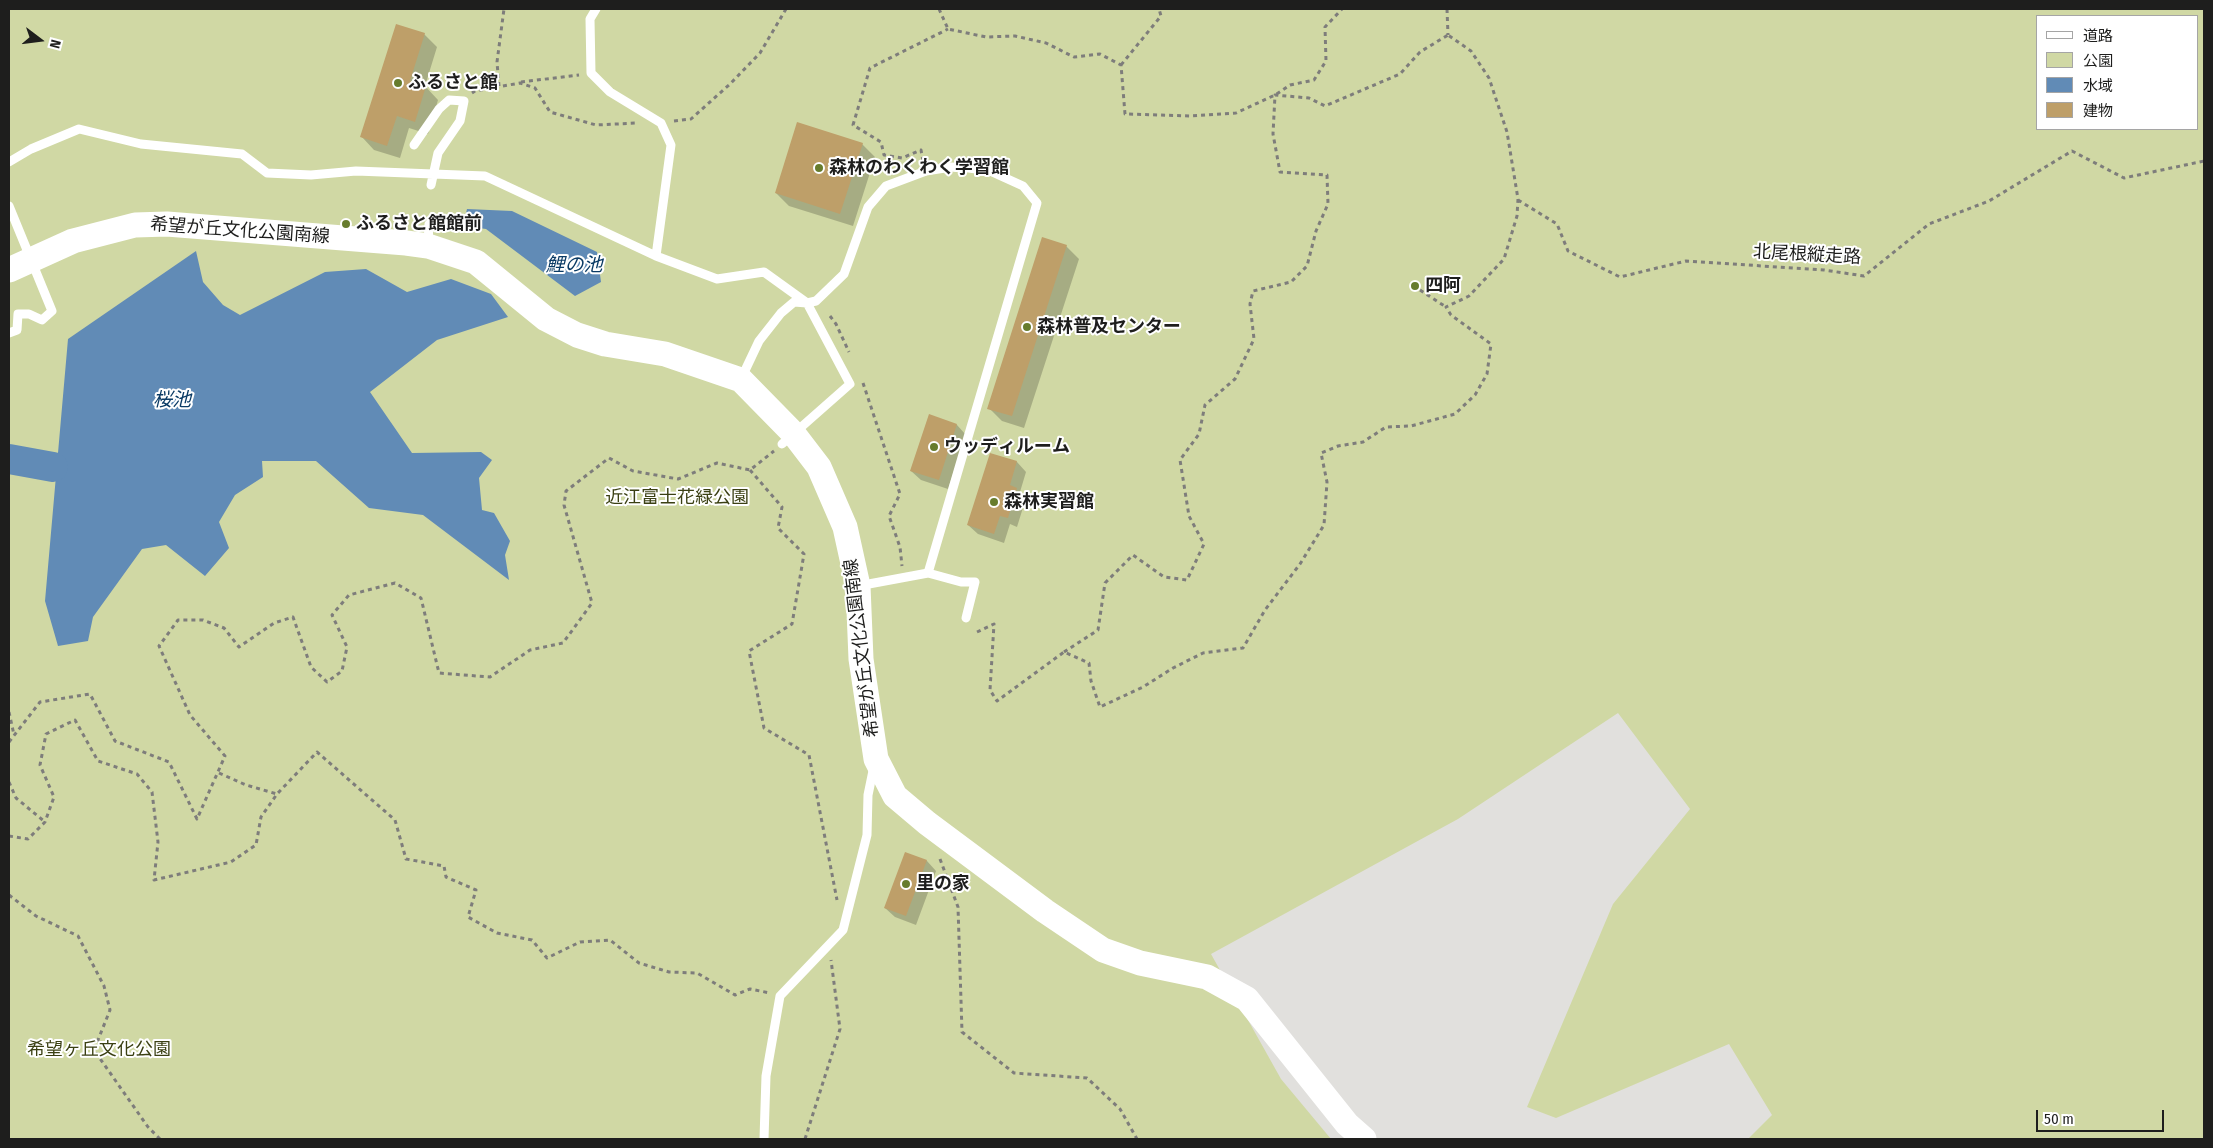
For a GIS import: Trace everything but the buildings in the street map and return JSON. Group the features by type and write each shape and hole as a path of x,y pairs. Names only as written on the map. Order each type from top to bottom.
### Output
{"main road":[{"name":"希望が丘文化公園南線","path":"9,270 74,242 135,226 167,224 428,235 476,262 546,318 578,335 605,344 665,354 741,380 793,432 819,467 845,527 858,586 861,659 876,759 895,796 927,823 1045,911 1103,950 1140,963 1207,977 1247,999 1347,1124 1364,1139"}],"lane":[{"path":"596,9 590,19 592,74 610,92 661,123 671,145 656,256"},
{"path":"414,145 439,109 449,100 464,100 460,121 438,153 431,185"},
{"path":"9,162 31,149 79,129 141,144 242,154 267,172 311,176 356,171 485,176 656,256 717,279 764,272 807,303 850,384 782,444"},
{"path":"741,380 765,330 794,302 807,303 816,301 844,274 868,207 886,186 926,171 951,167 990,171 1024,186 1037,203 928,573"},
{"path":"9,206 52,311 42,320 29,314 18,314 17,330 9,333"},
{"path":"858,586 902,576 928,573 961,582 975,582 966,618"},
{"path":"764,1139 766,1076 780,996 843,930 867,835 868,795 876,759"}],"path":[{"path":"499,86 497,62 504,9"},
{"path":"939,9 948,29"},
{"path":"1159,9 1161,16 1122,65 1125,114 1191,116 1236,114 1275,95 1290,85 1314,80 1326,61 1324,27 1342,9"},
{"path":"1447,9 1448,35"},
{"path":"926,171 921,150 902,158 884,155 881,142 853,125 870,68 948,29 986,37 1016,36 1046,42 1074,57 1100,54 1122,65"},
{"path":"1275,95 1309,98 1325,106 1400,74 1420,52 1448,35"},
{"path":"1446,307 1469,296 1504,259 1517,216 1518,199 1507,132 1489,78 1471,51 1448,35"},
{"path":"520,82 592,74"},
{"path":"977,632 994,624 990,690 998,701 1064,652 1098,630 1105,583 1134,555 1164,577 1187,580 1204,544 1189,516 1180,460 1199,434 1205,404 1234,379 1254,339 1250,304 1253,291 1291,282 1307,266 1316,232 1328,204 1327,175 1280,172 1273,134 1275,95"},
{"name":"北尾根縦走路","path":"1518,199 1557,224 1568,250 1620,277 1686,261 1824,270 1864,276 1929,224 1989,201 2072,151 2124,178 2204,161"},
{"path":"1064,652 1089,663 1091,681 1100,707 1144,687 1173,668 1203,653 1243,648 1265,610 1300,564 1324,525 1327,482 1320,453 1338,446 1363,442 1386,427 1411,426 1454,414 1475,395 1488,374 1491,344 1451,315 1446,307 1420,290"},
{"path":"816,301 836,324 851,356"},
{"path":"863,381 900,494 889,516 900,547 902,576"},
{"path":"750,470 782,444"},
{"path":"9,742 40,702 90,694 115,741 169,762 197,819 225,756 190,715 160,646 178,620 203,620 224,628 239,647 274,623 293,616 311,668 327,682 342,671 347,647 332,615 349,595 395,583 420,598 439,673 490,676 530,650 563,643 592,603 564,506 566,491 609,458 633,471 678,479 717,463 750,470 782,507 778,528 804,554 792,624 748,651 764,728 809,755 843,930"},
{"path":"9,712 14,735"},
{"path":"9,836 28,839 45,822 54,797 40,765 46,734 75,720 98,761 137,774 152,792 158,842 154,880 231,862 256,845 261,817 277,794 317,752 395,820 406,859 444,866 446,877 476,890 468,917 497,933 532,940 547,958 580,942 610,940 639,963 669,972 697,973 735,995 750,989 780,996"},
{"path":"219,772 246,785 277,794"},
{"path":"9,782 16,798 45,822"},
{"path":"927,823 958,907 962,1032 1014,1072 1087,1078 1120,1109 1137,1139"},
{"path":"9,895 36,916 78,936 104,986 110,1010 94,1050 148,1127 160,1139"},
{"path":"805,1139 840,1029 829,945"}],"green space":[{"path":"9,9 2204,9 2204,1139 1748,1139 1772,1115 1729,1044 1556,1118 1527,1107 1613,904 1690,809 1618,713 1458,819 1211,954 1281,1079 1331,1139 9,1139"}],"water":[{"name":"鯉の池","path":"467,209 512,211 597,252 601,282 575,296 486,229 463,226"},
{"name":"桜池","path":"196,251 203,282 223,305 240,315 325,272 366,269 407,292 451,279 491,294 508,317 437,340 370,392 412,453 481,452 492,460 479,478 482,510 494,513 510,541 505,555 509,580 423,515 369,508 316,461 262,461 263,477 235,495 219,522 229,548 205,576 166,545 142,549 93,617 88,641 58,646 45,601 68,339"}],"waterway":[{"path":"9,459 53,467"}],"place":[{"name":"ふるさと館","path":"398,83"},
{"name":"森林のわくわく学習館","path":"819,168"},
{"name":"ふるさと館館前","path":"346,224"},
{"name":"四阿","path":"1415,286"},
{"name":"森林普及センター","path":"1027,327"},
{"name":"ウッディルーム","path":"934,447"},
{"name":"森林実習館","path":"994,502"},
{"name":"里の家","path":"906,884"}],"park label":[{"name":"近江富士花緑公園","path":"677,498"},
{"name":"希望ヶ丘文化公園","path":"99,1050"}]}
